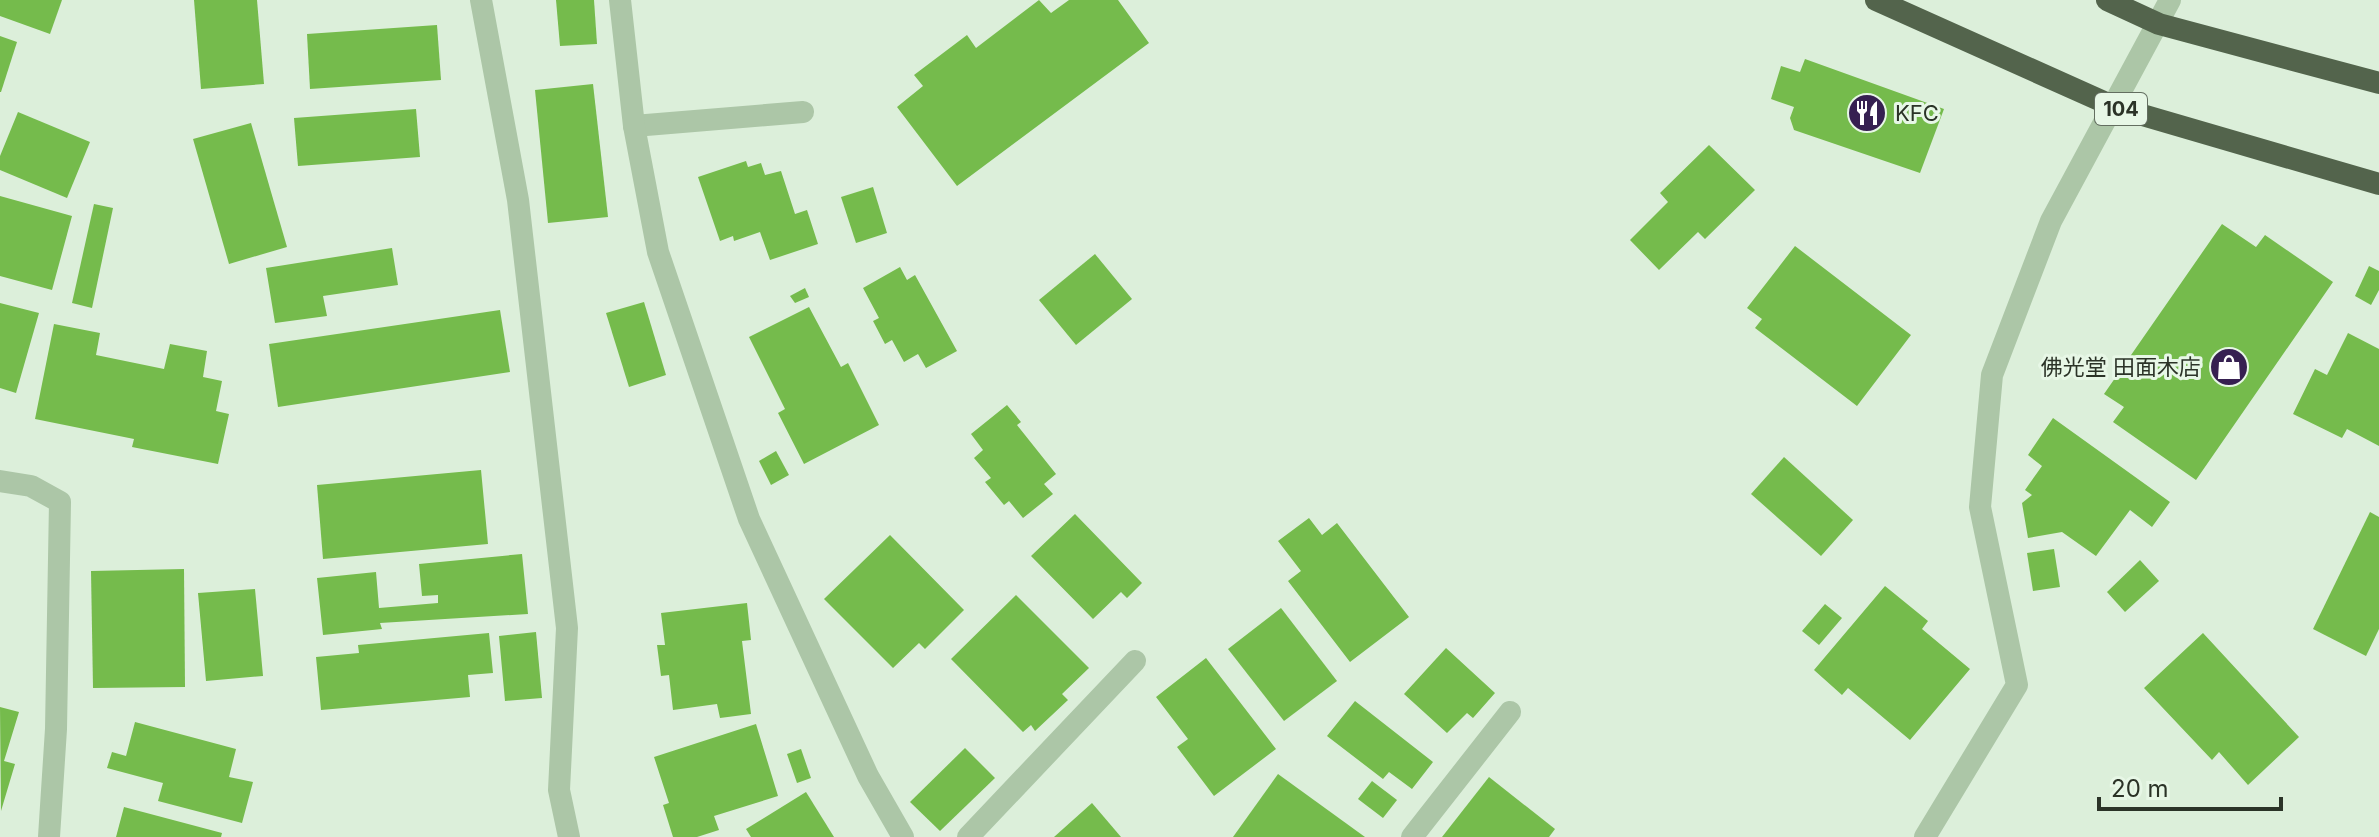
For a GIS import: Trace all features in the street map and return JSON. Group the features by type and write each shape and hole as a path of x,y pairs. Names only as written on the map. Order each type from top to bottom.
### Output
{"highway":[{"name":"104","path":"1876,0 2115,107 2379,184"},
{"path":"2107,0 2159,24 2379,83"}],"street":[{"path":"481,0 518,200 566,612 559,790 569,837"},
{"path":"620,0 634,126 658,252 749,519 868,776 903,837"},
{"path":"1925,837 2017,685 1980,507 1992,375 2051,221 2170,0"},
{"path":"634,126 803,112"},
{"path":"0,481 31,486 60,502 56,729 49,837"},
{"path":"968,837 1135,661"},
{"path":"1412,837 1510,712"}],"building":[{"path":"0,0 62,0 50,34 0,16"},
{"path":"194,0 257,0 264,84 201,89"},
{"path":"556,0 594,0 597,44 560,46"},
{"path":"1039,0 1051,13 1069,0 1118,0 1149,43 957,186 897,107 923,86 914,75 967,35 976,48"},
{"path":"437,25 441,80 310,89 307,34"},
{"path":"0,36 17,42 1,92 0,92"},
{"name":"KFC","path":"1805,59 1944,109 1920,173 1794,130 1790,118 1794,107 1771,99 1781,66 1800,72"},
{"path":"593,84 608,217 548,223 535,90"},
{"path":"416,109 420,157 298,166 294,118"},
{"path":"18,112 90,142 67,198 0,170 0,156"},
{"path":"251,123 287,247 229,264 193,139"},
{"path":"1709,145 1755,190 1705,239 1698,232 1659,270 1630,240 1668,202 1660,193"},
{"path":"746,161 748,167 761,163 765,175 781,171 795,214 807,210 818,244 770,260 760,232 734,241 733,236 720,241 698,177"},
{"path":"873,187 887,233 856,243 841,197"},
{"path":"0,196 72,216 52,290 0,276"},
{"path":"94,204 113,208 92,308 72,303"},
{"path":"2222,224 2256,247 2265,235 2333,282 2196,480 2113,422 2124,407 2104,394"},
{"path":"1795,246 1911,335 1857,406 1755,328 1762,319 1747,308"},
{"path":"392,248 398,285 323,296 327,316 275,323 266,268"},
{"path":"1095,254 1132,299 1076,345 1039,300"},
{"path":"2369,266 2379,271 2379,290 2371,305 2355,296"},
{"path":"900,267 907,280 915,275 957,351 926,368 918,354 904,362 892,340 885,344 873,321 879,318 863,288"},
{"path":"805,288 809,297 795,303 790,296"},
{"path":"644,302 666,375 629,387 606,313"},
{"path":"0,303 39,313 16,393 0,388"},
{"path":"809,307 841,367 848,363 879,425 804,464 778,413 785,409 749,337"},
{"path":"500,310 510,372 278,407 269,344"},
{"path":"54,324 100,333 96,355 164,369 170,344 207,351 203,377 222,381 216,411 229,414 218,464 132,447 134,439 35,419"},
{"path":"2348,333 2379,349 2379,446 2347,429 2342,438 2293,414 2315,369 2327,375"},
{"path":"1007,405 1021,422 1017,425 1056,474 1044,484 1053,494 1023,518 1009,501 1004,505 985,482 991,478 974,458 983,450 971,434"},
{"path":"2053,418 2170,502 2152,527 2130,510 2096,556 2062,532 2028,538 2022,503 2032,495 2025,490 2042,466 2028,455"},
{"path":"776,451 789,475 771,485 759,461"},
{"path":"1784,457 1853,520 1821,556 1751,494"},
{"path":"481,470 488,544 323,559 317,485"},
{"path":"2370,512 2379,517 2379,629 2366,656 2313,629"},
{"path":"1075,514 1142,583 1127,598 1121,592 1093,619 1031,556"},
{"path":"1309,518 1322,535 1337,523 1409,617 1350,662 1288,581 1301,571 1278,541"},
{"path":"890,535 964,610 925,649 919,643 893,668 824,599"},
{"path":"2054,549 2060,587 2033,591 2027,553"},
{"path":"522,554 528,614 380,623 382,629 323,635 317,578 376,572 379,608 438,603 438,595 422,596 419,564"},
{"path":"2140,560 2159,581 2125,612 2107,592"},
{"path":"184,569 185,687 93,688 91,571"},
{"path":"1885,586 1928,621 1922,629 1970,669 1910,740 1848,688 1842,695 1814,670"},
{"path":"255,589 263,676 206,681 198,593"},
{"path":"1016,595 1089,668 1062,694 1068,700 1035,731 1031,725 1023,732 951,659"},
{"path":"747,603 751,640 742,641 751,714 720,718 717,704 673,710 669,675 661,676 657,645 665,645 661,613"},
{"path":"1825,604 1842,618 1819,645 1802,631"},
{"path":"1281,608 1337,681 1284,721 1228,649"},
{"path":"536,632 542,698 505,701 499,636"},
{"path":"489,633 493,673 468,675 470,697 321,710 316,657 359,653 358,645"},
{"path":"2203,633 2299,737 2248,785 2219,752 2212,760 2144,688"},
{"path":"1446,648 1495,693 1473,718 1467,713 1447,733 1404,694"},
{"path":"1206,658 1276,749 1214,796 1177,747 1188,739 1156,697"},
{"path":"1355,701 1433,762 1412,789 1389,772 1383,779 1327,736"},
{"path":"0,707 19,712 4,761 15,764 1,811"},
{"path":"135,722 236,749 229,777 253,782 242,823 158,801 163,783 107,768 112,752 126,756"},
{"path":"756,724 778,796 714,816 719,830 697,837 673,837 663,805 669,803 654,757"},
{"path":"965,748 995,778 940,831 910,802"},
{"path":"801,749 811,778 797,783 787,754"},
{"path":"1278,774 1365,837 1233,837"},
{"path":"1489,777 1555,829 1549,837 1442,837"},
{"path":"1372,781 1397,800 1383,818 1358,799"},
{"path":"806,792 834,837 751,837 746,829"},
{"path":"1092,803 1121,837 1054,837"},
{"path":"124,807 222,833 221,837 116,837"}],"place":[{"name":"KFC","path":"1867,113"},
{"name":"佛光堂 田面木店","path":"2229,367"}]}
